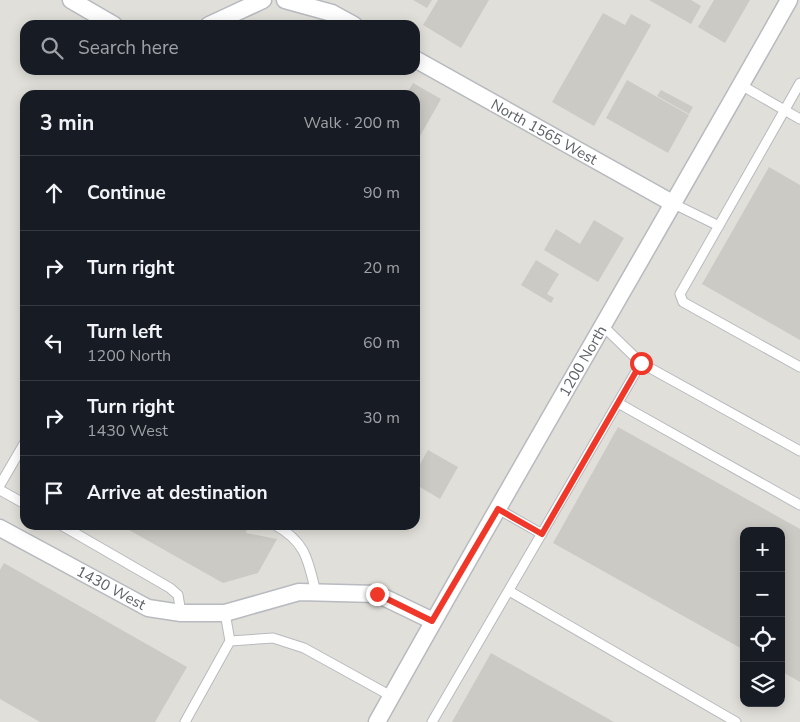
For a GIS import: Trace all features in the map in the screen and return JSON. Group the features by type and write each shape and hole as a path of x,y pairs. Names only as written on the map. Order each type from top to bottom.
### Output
{"street":[{"path":"71,0 105,20"},
{"path":"220,20 263,0"},
{"path":"285,0 332,13 345,20"},
{"name":"1200 North","path":"376,722 432,621 674,204 789,0"},
{"name":"North 1565 West","path":"420,62 674,204"},
{"name":"1430 West","path":"0,528 148,608 181,613 225,613 299,592 377,594 432,621"}],"lane":[{"path":"800,84 680,294 683,302 800,367"},
{"path":"741,85 800,119"},
{"path":"674,204 719,226"},
{"path":"603,326 641,363 800,450"},
{"path":"432,722 641,363"},
{"path":"618,403 800,505"},
{"path":"0,485 20,451"},
{"path":"0,490 20,501"},
{"path":"498,509 542,534"},
{"path":"70,530 170,588 178,595 181,613"},
{"path":"284,530 300,545 308,563 316,592"},
{"path":"509,591 736,722"},
{"path":"185,722 230,641 225,613"},
{"path":"230,641 273,638 304,648 391,696"}],"shaded area":[{"path":"0,0 800,0 800,722 0,722"}],"building":[{"path":"413,0 432,0 427,8"},
{"path":"438,0 489,0 461,48 423,25"},
{"path":"649,0 691,0 701,6 691,24"},
{"path":"714,0 750,0 725,43 698,27"},
{"path":"603,13 625,25 631,14 651,25 594,126 552,102"},
{"path":"627,80 689,115 668,153 606,118"},
{"path":"413,83 441,99 420,136 420,90 409,90"},
{"path":"661,90 693,107 689,114 657,96"},
{"path":"769,167 800,185 800,340 702,284"},
{"path":"594,220 624,238 598,282 544,250 556,229 580,244"},
{"path":"536,260 559,274 547,294 554,298 551,303 521,285"},
{"path":"618,427 800,529 800,682 785,673 785,527 740,527 740,648 553,543"},
{"path":"428,450 458,467 440,499 420,487 420,464"},
{"path":"129,530 247,530 246,533 277,539 258,573 223,583"},
{"path":"4,563 187,667 155,722 40,722 0,699 0,570"},
{"path":"491,653 614,722 452,722"}],"route":[{"path":"377,594 432,621 498,509 542,534 641,363"}]}
